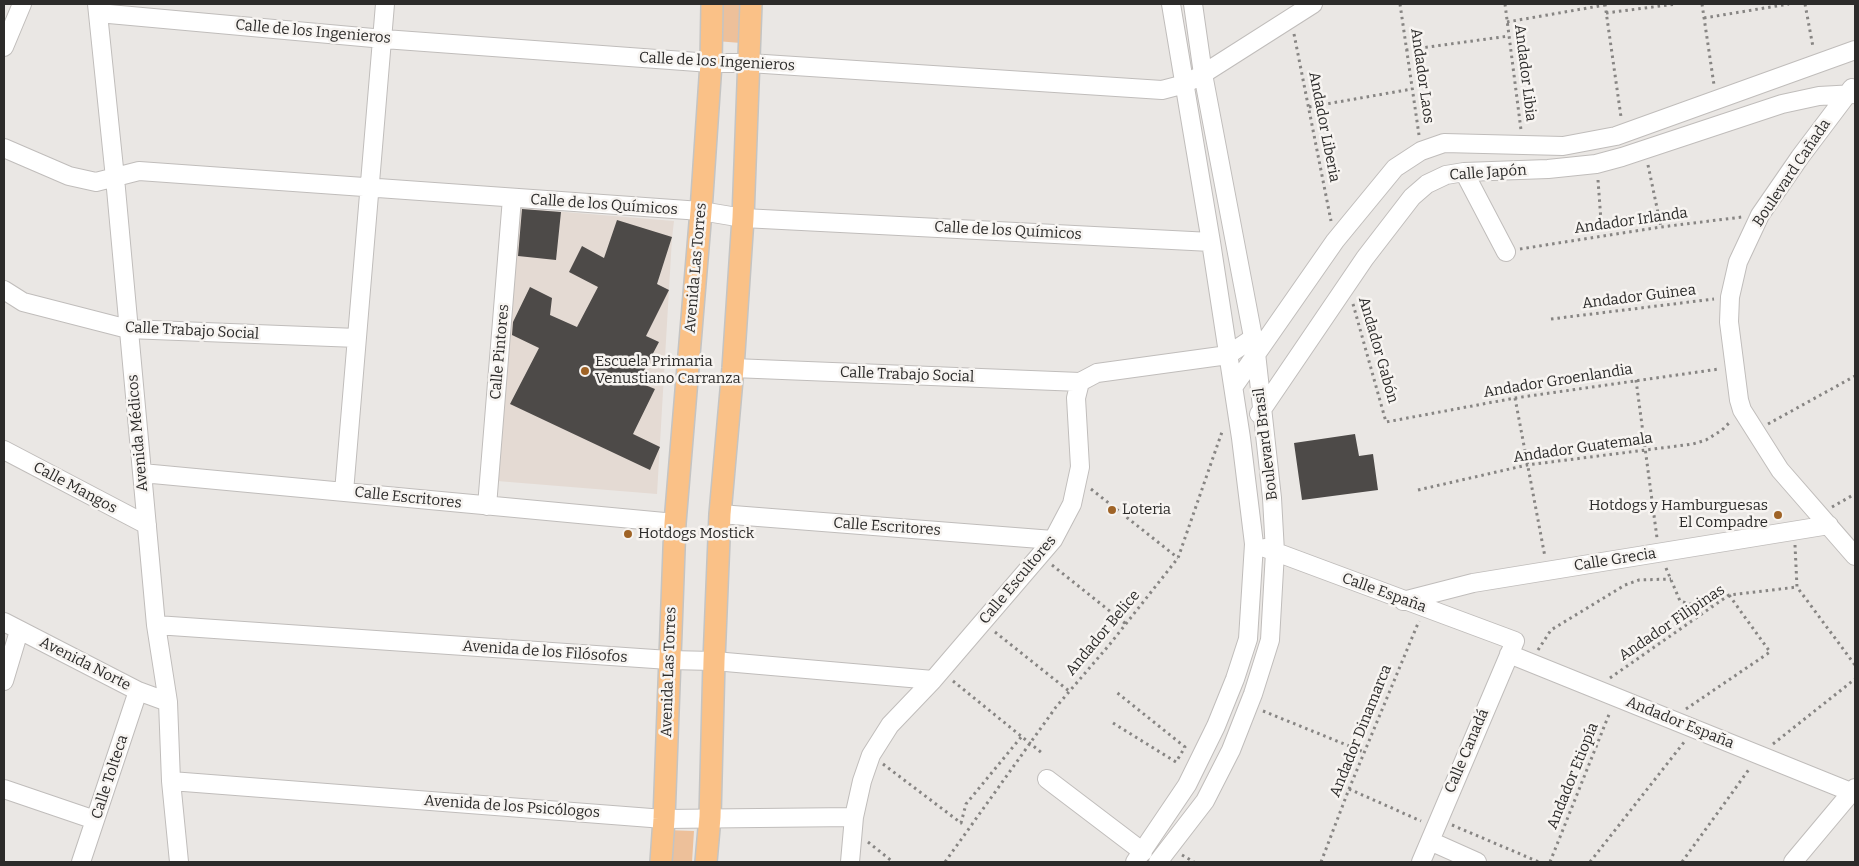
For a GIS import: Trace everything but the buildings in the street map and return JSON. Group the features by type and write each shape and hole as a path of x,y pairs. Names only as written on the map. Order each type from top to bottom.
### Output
{"main road":[{"name":"Avenida Las Torres","path":"661,862 675,523 701,211 711,63 712,4"},
{"path":"706,862 710,817 720,514 733,368 743,218 751,4"}],"street":[{"path":"4,47 22,4"},
{"path":"344,492 369,188 384,38 385,4"},
{"name":"Boulevard Brasil","path":"1139,857 1187,785 1216,726 1235,679 1248,639 1254,544 1234,386 1212,242 1171,4"},
{"name":"Boulevard Brasil","path":"1158,862 1205,801 1231,750 1249,706 1270,640 1275,552 1272,498 1254,345 1203,74 1193,4"},
{"name":"Calle de los Ingenieros","path":"97,9 384,38 711,63 749,63 1162,90 1184,84 1203,74 1314,4"},
{"name":"Avenida Médicos","path":"97,9 115,178 156,625 168,702 171,781 179,862"},
{"name":"Calle Japón","path":"1234,386 1254,345 1335,241 1395,168 1422,150 1444,143 1563,146 1623,134 1855,50"},
{"name":"Calle Japón","path":"1241,438 1347,284 1412,197 1427,184 1446,175 1464,172 1548,169 1596,164 1782,104 1852,91"},
{"name":"Boulevard Cañada","path":"1852,91 1760,215 1738,262 1730,297 1728,322 1742,410 1780,470 1855,556"},
{"name":"Calle de los Químicos","path":"4,148 69,176 96,182 139,171 701,211 743,218 1212,242"},
{"path":"1464,172 1506,252"},
{"name":"Calle Pintores","path":"487,506 512,198"},
{"name":"Calle Trabajo Social","path":"6,298 128,329 357,338"},
{"path":"1080,382 1097,373 1228,355 1254,345"},
{"name":"Calle Trabajo Social","path":"733,368 1080,382"},
{"name":"Calle Escultores","path":"850,862 853,824 862,781 871,755 890,725 937,676 1053,540 1072,504 1079,479 1080,467 1076,398 1080,382"},
{"name":"Calle Mangos","path":"4,450 147,525"},
{"name":"Calle Escritores","path":"142,473 675,523"},
{"name":"Calle Escritores","path":"720,514 1053,540"},
{"name":"Calle Grecia","path":"1403,601 1473,584 1794,531 1824,520"},
{"name":"Calle España","path":"1254,544 1424,608 1512,647"},
{"name":"Avenida de los Filósofos","path":"156,625 937,676"},
{"path":"4,681 12,626"},
{"name":"Avenida Norte","path":"12,626 138,691 168,702"},
{"name":"Andador España","path":"1512,647 1530,663 1853,790"},
{"name":"Calle Canadá","path":"1421,862 1512,647"},
{"name":"Calle Tolteca","path":"81,862 138,691"},
{"path":"1047,779 1139,857"},
{"name":"Avenida de los Psicólogos","path":"171,781 664,819 710,817 853,824"},
{"path":"4,789 95,820"},
{"path":"1793,862 1853,790"},
{"path":"1435,829 1476,862"}],"path":[{"name":"Andador Laos","path":"1400,4 1422,150"},
{"name":"Andador Libia","path":"1505,4 1523,145"},
{"path":"1507,22 1605,4 1623,134"},
{"path":"1606,13 1676,4"},
{"path":"1702,4 1716,100"},
{"path":"1704,18 1789,4"},
{"path":"1805,4 1816,64"},
{"name":"Andador Liberia","path":"1291,17 1335,241"},
{"path":"1406,50 1509,36"},
{"path":"1309,107 1412,89"},
{"path":"1645,149 1661,227"},
{"path":"1596,164 1602,221 1658,214"},
{"name":"Andador Irlanda","path":"1506,252 1661,227 1760,215"},
{"name":"Andador Gabón","path":"1347,284 1386,422"},
{"name":"Andador Guinea","path":"1551,319 1730,297"},
{"name":"Andador Groenlandia","path":"1386,422 1514,398 1734,367"},
{"path":"1755,431 1855,376"},
{"path":"1636,380 1659,553 1680,601 1690,604 1715,604"},
{"path":"1514,398 1548,571"},
{"name":"Andador Guatemala","path":"1418,490 1527,465 1694,444 1706,440 1722,430 1742,410"},
{"name":"Andador Belice","path":"945,862 1056,707 1126,624 1178,558 1225,422"},
{"path":"1079,479 1178,558"},
{"path":"1824,520 1855,494"},
{"path":"1794,531 1797,586 1855,665"},
{"path":"1040,555 1126,624"},
{"path":"1530,663 1551,630 1617,590 1639,580 1671,580"},
{"name":"Andador Filipinas","path":"1595,688 1729,595 1797,586"},
{"path":"1670,719 1770,652 1729,595"},
{"name":"Andador Dinamarca","path":"1321,862 1424,608"},
{"path":"983,622 1069,691"},
{"path":"937,676 1022,736 1042,753"},
{"path":"1682,862 1759,754 1855,679"},
{"path":"1113,723 1176,762 1185,747 1115,691"},
{"name":"Andador Etiopía","path":"1550,862 1616,697"},
{"path":"1249,706 1364,752"},
{"path":"1590,862 1695,728"},
{"path":"871,755 961,823 966,804 1022,736"},
{"path":"1349,789 1435,829 1539,862"},
{"path":"853,824 893,862"}],"shaded area":[{"path":"718,4 743,4 741,43 716,41"},
{"name":"Escuela Primaria Venustiano Carranza","path":"517,208 674,221 657,494 497,481"},
{"path":"666,830 694,831 692,862 665,862"}],"place":[{"name":"Escuela Primaria Venustiano Carranza","path":"585,371"},
{"name":"Loteria","path":"1112,510"},
{"name":"Hotdogs y Hamburguesas El Compadre","path":"1778,515"},
{"name":"Hotdogs Mostick","path":"628,534"}]}
